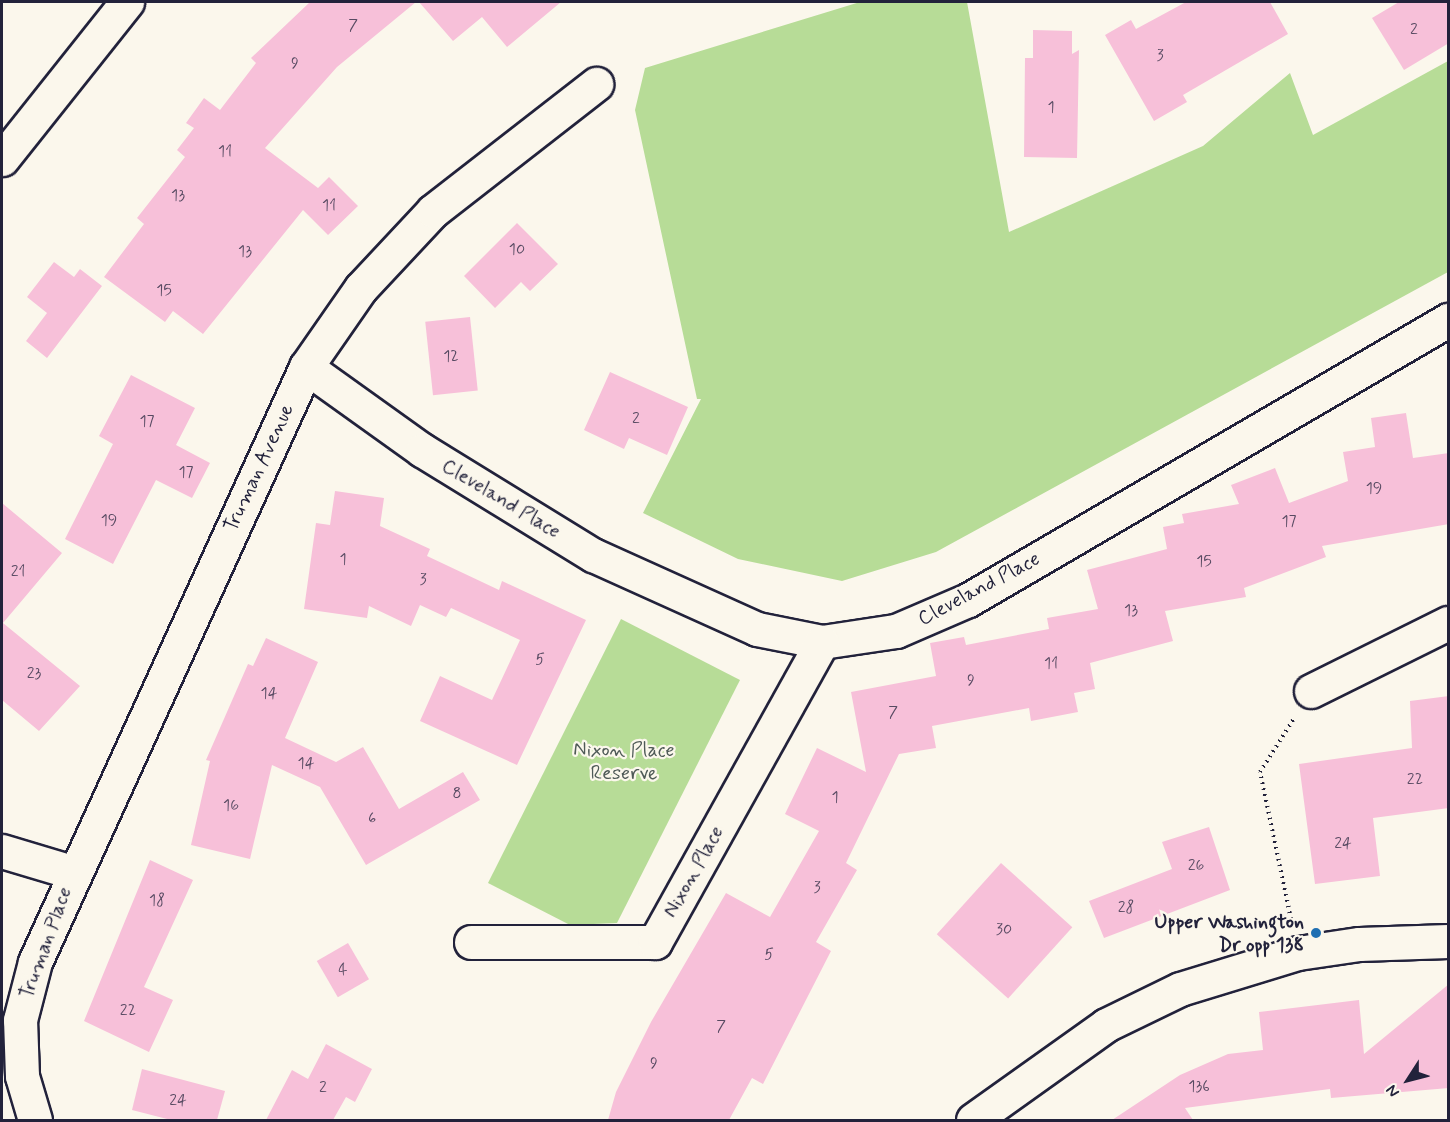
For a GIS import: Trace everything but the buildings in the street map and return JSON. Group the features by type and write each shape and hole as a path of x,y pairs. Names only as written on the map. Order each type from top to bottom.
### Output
{"street":[{"path":"2,159 127,2"},
{"name":"Truman Avenue","path":"72,873 306,367 361,288 433,211 596,84"},
{"name":"Cleveland Place","path":"306,367 422,450 593,555 757,629 822,642 896,631 968,600 1449,320"},
{"path":"1311,691 1449,623"},
{"name":"Nixon Place","path":"471,942 655,942 822,642"},
{"path":"2,851 72,873"},
{"name":"Truman Place","path":"35,1120 22,1076 20,1020 35,963 72,873"},
{"path":"973,1120 1106,1025 1180,990 1298,953 1359,944 1449,941"}],"path":[{"path":"1298,953 1260,772 1311,691"}],"green space":[{"path":"860,2 967,2 1009,232 1203,146 1290,73 1313,135 1448,61 1448,272 936,552 842,581 738,559 643,513 701,399 697,399 635,110 645,68"},
{"name":"Nixon Place Reserve","path":"621,619 740,680 617,923 570,925 488,883"}],"place":[{"name":"Upper Washington Dr opp 138","path":"1316,933"}]}
